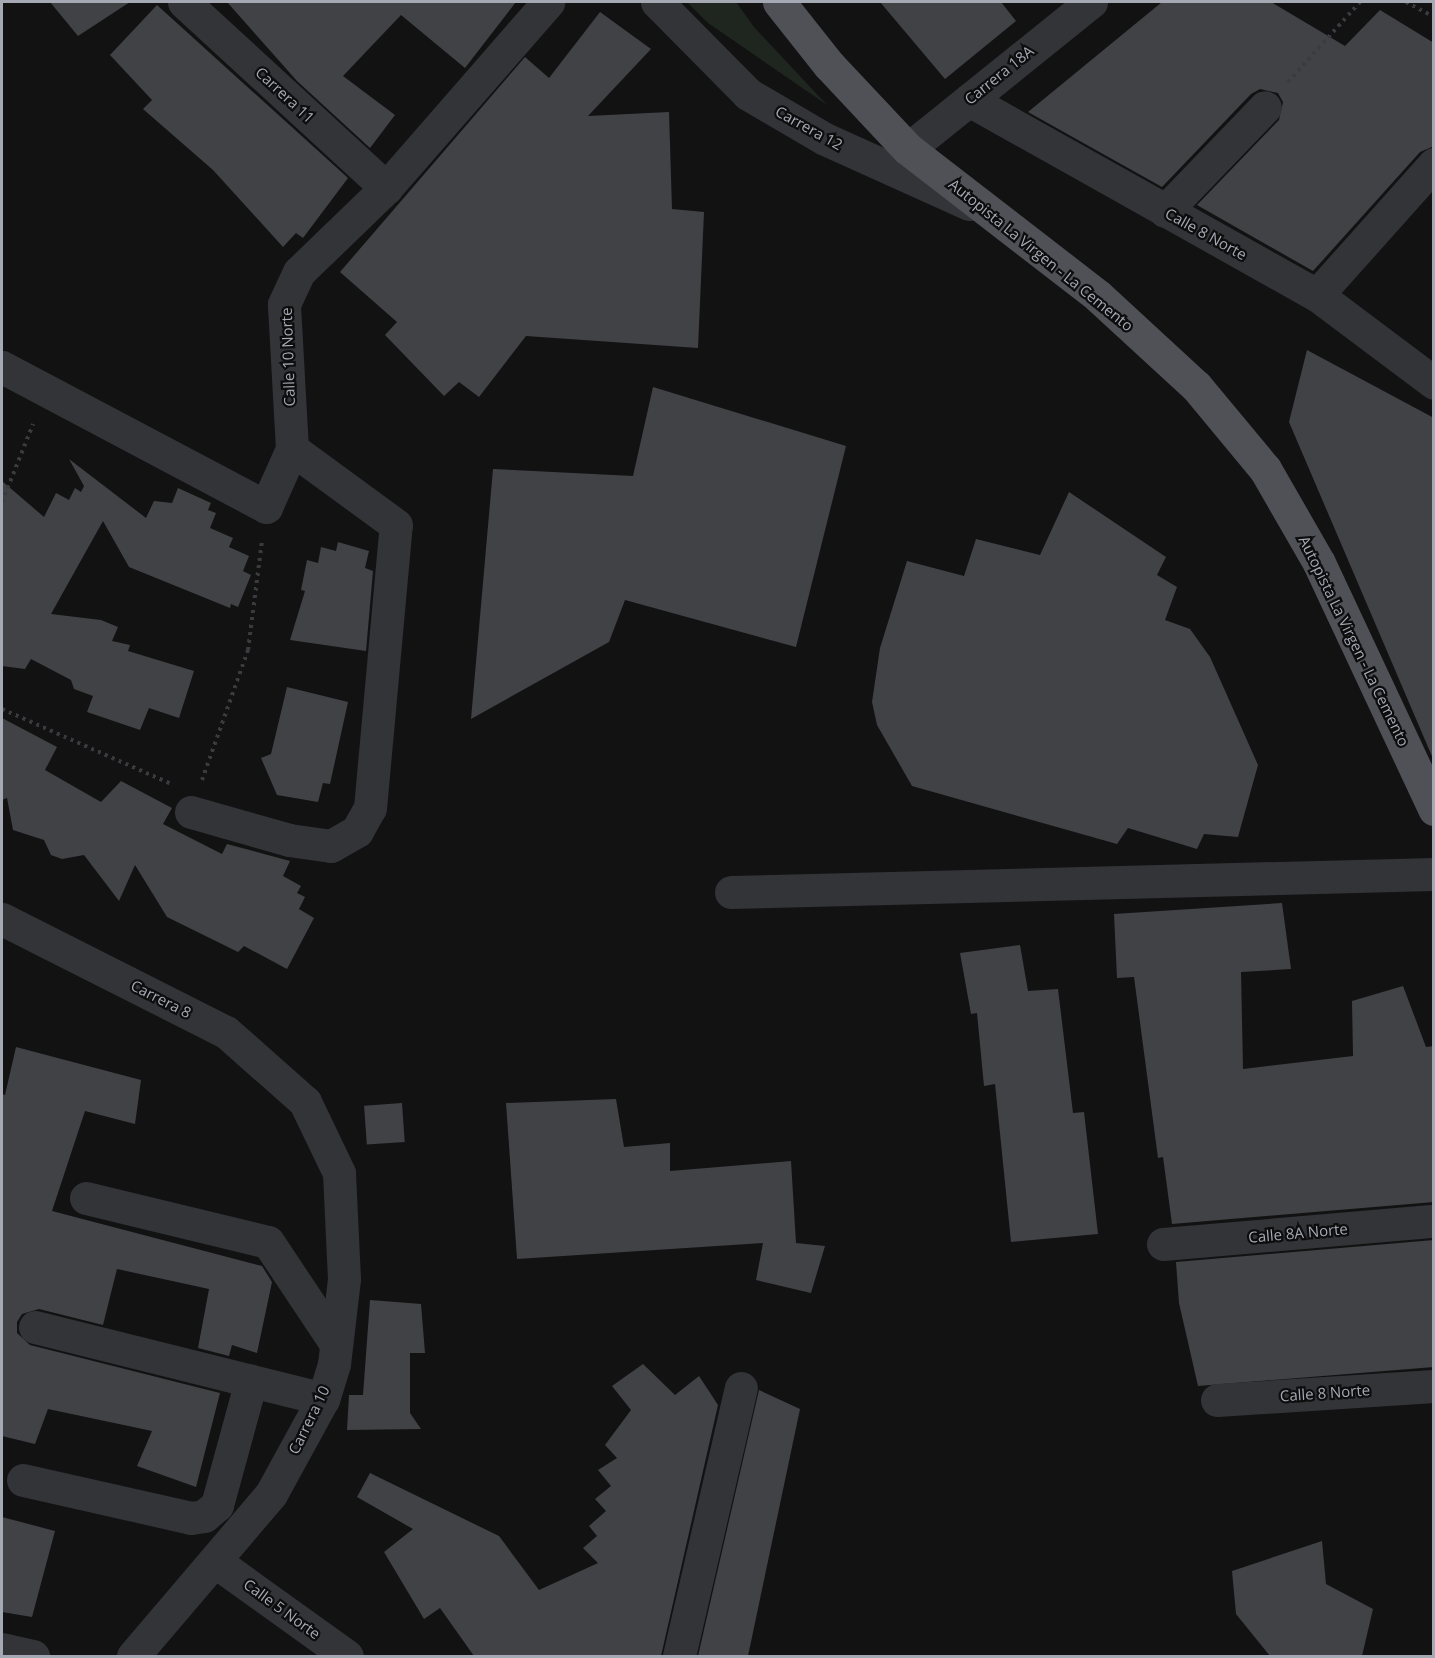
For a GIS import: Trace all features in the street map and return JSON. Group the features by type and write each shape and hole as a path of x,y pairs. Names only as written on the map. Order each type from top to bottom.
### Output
{"main road":[{"name":"Autopista La Virgen - La Cemento","path":"779,2 829,65 908,149 1098,296 1196,386 1265,469 1319,563 1434,810"}],"street":[{"name":"Calle 10 Norte","path":"266,507 292,448 284,304 299,272 386,188 548,2"},
{"name":"Carrera 12","path":"657,2 748,93 825,139 990,213"},
{"name":"Carrera 18A","path":"908,149 1091,2"},
{"name":"Carrera 11","path":"195,5 386,188"},
{"name":"Calle 8 Norte","path":"969,100 1317,294 1434,382"},
{"path":"1165,211 1265,107"},
{"path":"1317,294 1434,164"},
{"path":"2,367 266,507"},
{"path":"191,812 289,840 331,846 357,831 370,808 396,525 292,448"},
{"path":"731,892 1434,874"},
{"name":"Carrera 8","path":"2,919 226,1032 305,1102"},
{"name":"Carrera 10","path":"133,1656 216,1562 271,1494 323,1399 336,1344 344,1278 339,1173 305,1102"},
{"path":"86,1198 268,1242 336,1344"},
{"name":"Calle 8A Norte","path":"1162,1244 1434,1221"},
{"path":"35,1327 323,1399"},
{"path":"23,1480 191,1518 204,1516 217,1505 251,1381"},
{"name":"Calle 8 Norte","path":"1217,1400 1434,1386"},
{"path":"679,1656 741,1388"},
{"name":"Calle 5 Norte","path":"216,1562 347,1656"},
{"path":"2,1649 33,1656"}],"path":[{"path":"1265,107 1360,2"},
{"path":"1406,2 1434,17"},
{"path":"2,502 46,390"},
{"path":"191,812 248,650 266,507"},
{"path":"2,709 170,782 191,812"}],"shaded area":[{"path":"687,2 736,2 754,27 827,105 708,23"}],"building":[{"path":"50,2 130,2 78,36"},
{"path":"227,2 516,2 465,68 401,15 343,76 395,115 370,148 297,81"},
{"path":"880,2 1001,2 1016,21 945,79"},
{"path":"1162,2 1271,2 1345,46 1380,10 1434,43 1434,146 1420,152 1313,271 1197,205 1279,120 1283,102 1278,93 1260,89 1251,94 1162,187 1028,112"},
{"path":"157,5 348,178 303,238 296,233 283,247 213,170 143,109 152,100 110,55"},
{"path":"600,12 651,49 588,116 669,112 672,209 704,212 698,348 526,336 479,397 459,382 444,396 385,335 397,322 340,272 525,57 549,78"},
{"path":"1307,350 1434,418 1434,761 1289,422"},
{"path":"653,387 846,446 796,647 625,600 609,642 471,719 493,469 633,476"},
{"path":"69,459 146,518 154,501 172,503 178,488 211,503 208,510 216,513 210,528 233,538 229,547 249,556 243,571 251,575 238,607 231,604 230,608 129,567 103,521 51,614 101,620 118,627 112,641 130,645 128,651 194,671 179,718 149,708 140,730 87,712 93,696 74,689 71,680 31,659 25,669 2,666 2,481 44,517 56,493 69,500 75,488 81,492 84,486"},
{"path":"1069,492 1166,557 1157,575 1177,587 1165,620 1190,629 1210,657 1258,765 1238,837 1204,834 1197,849 1128,828 1117,844 912,786 877,725 872,702 880,648 907,561 964,576 976,539 1040,555"},
{"path":"338,542 369,551 365,568 373,571 366,651 290,640 305,591 301,590 307,560 318,563 321,547 336,551"},
{"path":"287,687 348,702 330,784 323,783 318,802 277,795 261,758 271,754"},
{"path":"2,718 57,747 45,770 101,802 121,781 172,808 163,824 222,854 227,844 290,861 283,876 301,886 297,893 305,897 299,909 314,918 287,969 244,946 238,952 167,917 135,865 119,901 84,855 62,859 51,855 44,840 13,830 7,798 2,800"},
{"path":"1282,903 1291,969 1241,972 1243,1069 1353,1056 1352,1001 1403,986 1426,1047 1434,1046 1434,1202 1172,1224 1163,1157 1158,1158 1134,977 1117,978 1114,914"},
{"path":"1020,945 1028,991 1058,989 1073,1113 1084,1112 1098,1234 1011,1242 995,1084 984,1086 977,1013 971,1014 960,953"},
{"path":"16,1047 141,1080 135,1124 85,1111 52,1211 262,1266 272,1282 257,1353 232,1345 229,1356 198,1348 209,1289 117,1269 103,1325 39,1309 22,1314 17,1322 17,1333 30,1345 220,1393 196,1487 137,1466 152,1431 48,1409 35,1444 2,1436 2,1094 5,1095"},
{"path":"616,1099 624,1147 670,1143 670,1171 791,1161 796,1243 825,1246 811,1293 756,1280 763,1243 517,1259 506,1103"},
{"path":"402,1103 405,1142 367,1145 364,1106"},
{"path":"1434,1240 1434,1367 1198,1386 1179,1303 1176,1262"},
{"path":"370,1300 421,1304 425,1353 410,1353 410,1413 421,1429 347,1430 349,1395 363,1395"},
{"path":"643,1364 675,1395 699,1376 718,1405 661,1656 474,1656 440,1608 424,1619 384,1552 413,1529 357,1497 370,1473 499,1536 539,1590 598,1563 583,1548 597,1536 589,1526 606,1511 595,1499 611,1486 598,1470 617,1458 605,1445 631,1410 612,1386"},
{"path":"759,1390 800,1409 748,1656 698,1656"},
{"path":"2,1517 55,1531 32,1617 2,1612"},
{"path":"1322,1541 1326,1584 1373,1609 1362,1656 1270,1656 1236,1614 1232,1571"}]}
